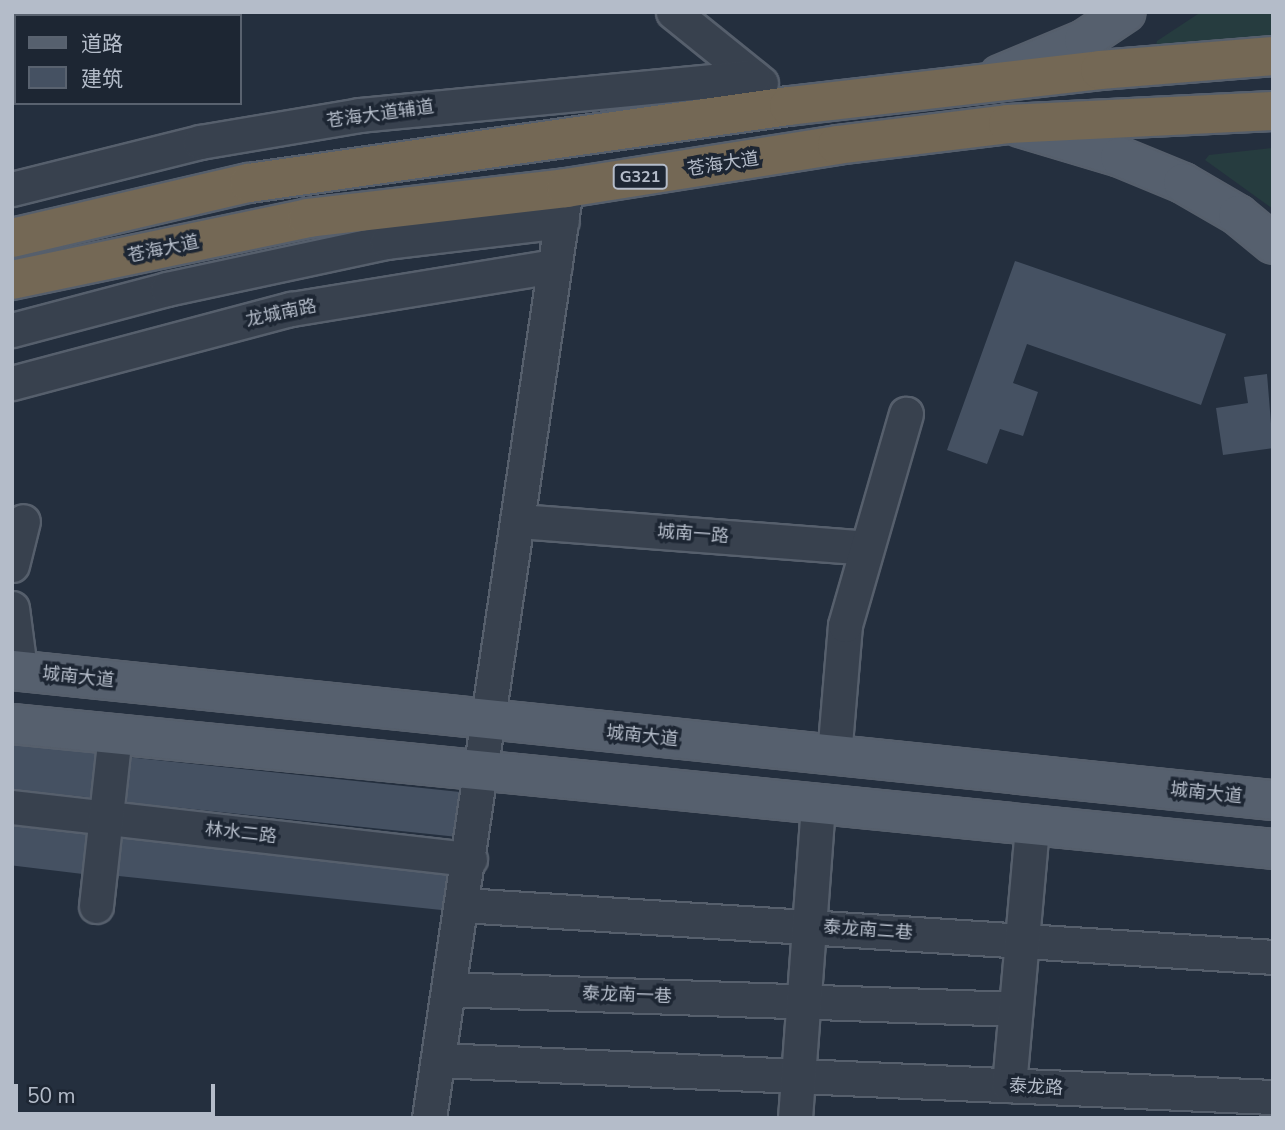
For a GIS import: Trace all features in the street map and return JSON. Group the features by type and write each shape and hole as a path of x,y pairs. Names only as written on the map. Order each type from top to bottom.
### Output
{"highway":[{"path":"12,238 249,183 789,106 1273,56"},
{"name":"苍海大道","path":"12,280 308,218 564,204 1008,124 1273,111"}],"main road":[{"path":"969,86 1084,40 1126,12"},
{"path":"1008,124 1074,141 1183,183 1238,215 1273,244"},
{"name":"城南大道","path":"16,670 1273,800"},
{"path":"12,724 1273,849"}],"street":[{"path":"673,12 789,106"},
{"name":"苍海大道辅道","path":"12,189 200,142 359,115 753,77"},
{"path":"12,330 167,289 564,204 484,771 429,1118"},
{"name":"龙城南路","path":"12,383 291,309 555,266"},
{"path":"834,756 845,625 906,414"},
{"path":"12,565 23,521"},
{"name":"城南一路","path":"519,521 866,548"},
{"path":"12,608 16,670"},
{"path":"96,906 115,734"},
{"path":"795,1118 818,804"},
{"name":"林水二路","path":"12,807 470,859"},
{"path":"1010,1085 1032,825"},
{"name":"泰龙南二巷","path":"463,905 1273,957"},
{"name":"泰龙南一巷","path":"449,989 1015,1009"},
{"name":"泰龙路","path":"438,1060 1273,1097"}],"green space":[{"path":"1201,12 1273,12 1273,39 1155,49 1157,41"},
{"path":"1273,148 1273,209 1205,160 1209,155"}],"building":[{"path":"1015,261 1226,334 1201,405 1027,344 1013,383 1038,392 1023,436 1000,429 987,464 947,450"},
{"path":"1267,374 1273,448 1223,455 1216,408 1248,403 1244,377"},
{"path":"12,743 98,752 93,798 12,789"},
{"path":"127,757 460,792 455,837 122,802"},
{"path":"12,819 90,829 85,874 12,865"},
{"path":"121,831 453,866 448,911 116,876"}]}
